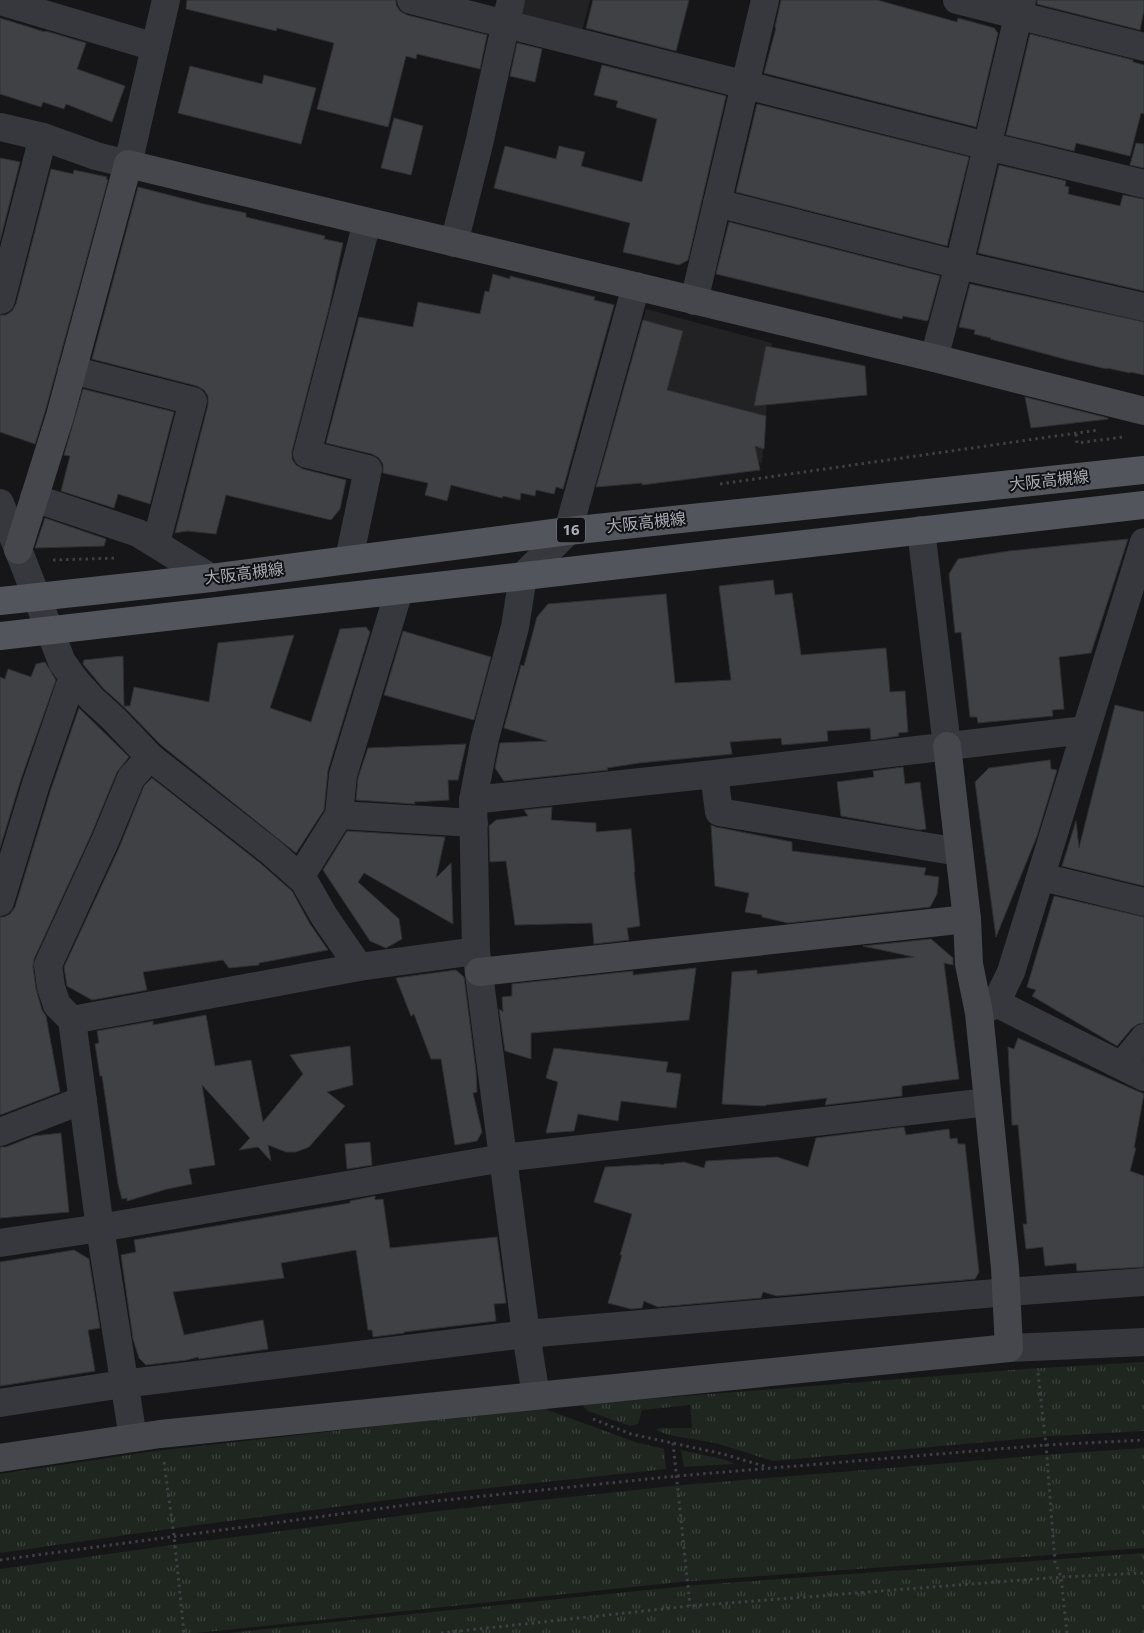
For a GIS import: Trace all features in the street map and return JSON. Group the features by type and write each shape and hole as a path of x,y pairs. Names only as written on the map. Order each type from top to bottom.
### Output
{"main road":[{"name":"大阪高槻線","path":"0,601 211,578 568,531 1144,470"},
{"path":"0,636 1144,505"}],"street":[{"path":"18,550 60,416 128,164 166,0"},
{"path":"412,0 508,12 745,84 1144,184"},
{"path":"694,301 765,0"},
{"path":"957,0 1021,7 1144,47"},
{"path":"0,1 155,47"},
{"path":"934,358 959,266 1021,7"},
{"path":"454,243 479,144 508,12"},
{"path":"0,127 128,164 934,358 1144,411"},
{"path":"1,300 43,138"},
{"path":"717,203 959,266 1144,307"},
{"path":"349,559 368,469 308,454 367,222"},
{"path":"536,1396 526,1334 477,962 474,812 485,738 515,627 523,576 568,531 636,286"},
{"path":"72,370 193,401 156,543"},
{"path":"34,498 138,533 211,578"},
{"path":"1,508 51,630 62,662 75,680 150,757 304,880 324,916 359,967"},
{"path":"921,530 967,919 970,964 987,1008 988,1102 1007,1292 1009,1348"},
{"path":"987,1008 1011,972 1042,877 1085,730 1144,542"},
{"path":"300,877 339,815 343,775 399,591"},
{"path":"0,902 36,784 69,688 75,680"},
{"path":"339,815 474,812 714,774 1085,730"},
{"path":"133,1438 100,1228 72,1020 57,1005 51,987 48,965 105,841 131,778 150,757"},
{"path":"714,774 718,812 959,852"},
{"path":"1042,877 1144,902"},
{"path":"72,1020 359,967 477,962 967,919"},
{"path":"987,1008 1133,1071 1144,1038"},
{"path":"0,1132 82,1100"},
{"path":"0,1243 100,1228 503,1158 988,1102"},
{"path":"0,1403 123,1384 526,1334 1007,1292 1144,1282"},
{"path":"0,1458 160,1434 1009,1348 1144,1342"}],"path":[{"path":"1076,434 1077,443 1125,437"},
{"path":"1037,1369 1046,1445 1055,1562 1061,1578 1067,1633"},
{"path":"587,1417 631,1434 723,1454 770,1468"},
{"path":"160,1434 174,1536 184,1633"},
{"path":"0,1560 436,1501 676,1476 1046,1445 1144,1440"},
{"path":"673,1443 690,1606"},
{"path":"441,1633 690,1606 1144,1573"}],"shaded area":[{"path":"524,0 590,0 582,31 520,17"},
{"path":"646,309 772,343 762,463 614,425"}],"green space":[{"path":"1144,1362 1144,1431 1053,1436 773,1461 716,1443 668,1435 656,1430 661,1428 692,1428 690,1405 642,1410 638,1424 630,1426 588,1411 583,1406 585,1404 1024,1369"},
{"path":"542,1408 638,1443 664,1449 666,1469 434,1494 0,1553 0,1474 155,1451"},
{"path":"1144,1448 1144,1548 680,1582 196,1633 0,1633 0,1569 438,1511 683,1485"},
{"path":"681,1450 726,1460 734,1464 684,1467"},
{"path":"1144,1553 1144,1633 228,1633 696,1585"}],"building":[{"path":"187,0 396,0 396,5 400,11 407,15 487,35 480,69 417,54 416,59 406,56 388,127 317,109 334,43 277,28 276,31 186,9"},
{"path":"593,0 689,0 676,51 586,28"},
{"path":"781,0 877,0 957,22 958,18 994,28 998,33 976,127 764,73"},
{"path":"1037,0 1144,0 1144,10 1140,30 1037,4"},
{"path":"0,18 86,43 77,69 125,86 112,122 66,104 64,109 43,102 41,107 0,94"},
{"path":"1030,34 1133,60 1133,62 1144,65 1144,114 1141,113 1130,156 1076,143 1074,151 1006,135"},
{"path":"517,43 542,49 535,82 510,76"},
{"path":"602,65 726,96 688,260 679,265 623,252 630,223 494,188 505,146 556,159 559,146 585,152 581,166 642,182 657,119 616,107 618,101 594,95"},
{"path":"190,66 262,84 264,75 316,88 301,144 178,113"},
{"path":"757,104 969,157 947,246 736,192"},
{"path":"394,118 423,126 411,175 381,168"},
{"path":"1136,143 1144,144 1144,168 1130,165"},
{"path":"0,158 20,162 0,241"},
{"path":"999,165 1066,181 1065,186 1069,187 1068,194 1120,206 1123,195 1144,199 1144,291 978,253"},
{"path":"51,169 73,174 74,170 107,177 106,179 108,180 35,444 0,432 0,315 6,315 12,311 16,304"},
{"path":"138,187 246,213 246,217 325,236 324,239 343,243 329,308 292,451 292,459 296,465 303,469 346,480 340,509 331,520 226,495 216,534 187,531 175,533 208,405 208,396 204,390 197,386 92,359"},
{"path":"729,222 940,276 928,320 903,316 902,319 716,274"},
{"path":"493,274 510,279 510,276 595,297 594,300 614,305 563,489 556,487 554,494 536,490 535,496 521,493 520,500 503,496 502,498 451,485 447,501 425,495 428,483 383,473 383,464 379,458 372,454 326,443 359,317 413,327 418,302 480,314 485,291 489,292"},
{"path":"970,284 1144,322 1144,375 1068,360 990,339 974,334 975,330 959,327"},
{"path":"643,320 683,331 667,390 766,416 764,449 755,446 760,470 642,485 642,483 596,487"},
{"path":"766,346 865,366 867,395 754,406"},
{"path":"83,389 174,412 150,504 118,494 114,508 61,491 70,456 64,455"},
{"path":"1025,397 1108,418 1108,419 1031,428"},
{"path":"45,518 106,539 104,546 35,548"},
{"path":"1128,539 1091,653 1059,657 1064,709 1052,710 1053,716 978,723 977,717 970,717 961,632 955,633 949,574 958,559 1009,551"},
{"path":"773,580 775,595 792,593 801,655 886,648 890,692 905,691 908,732 898,733 899,736 871,740 870,728 827,731 828,741 782,745 781,738 730,742 732,754 639,763 607,768 608,770 504,781 495,768 500,743 547,741 504,728 521,665 524,666 537,617 548,604 666,594 675,683 731,680 719,586"},
{"path":"366,627 370,632 328,770 324,810 296,853 161,745 103,688 83,664 84,660 123,656 124,706 130,706 134,687 209,702 218,643 294,635 270,708 311,722 340,629"},
{"path":"403,631 491,657 474,720 384,695"},
{"path":"45,662 56,680 21,779 0,848 0,677 5,679 8,669 31,677 36,664"},
{"path":"1115,705 1144,712 1144,886 1062,866 1076,821 1079,848"},
{"path":"79,708 129,757 117,772 91,835 34,959 33,967 36,989 42,1010 46,1016 60,1092 0,1115 0,917 10,914 15,907 51,789"},
{"path":"466,744 458,780 448,780 449,800 414,802 415,804 356,800 358,778 368,748"},
{"path":"1050,760 1051,769 1057,770 1037,836 996,937 975,782 989,768"},
{"path":"903,767 905,784 920,782 926,829 920,830 841,816 837,782 874,777 873,771"},
{"path":"152,778 260,863 292,891 310,924 328,950 259,963 259,965 229,968 223,960 143,972 147,990 92,1000 67,986 64,967 119,848 144,786"},
{"path":"552,807 551,820 596,823 596,832 631,829 640,926 627,928 629,940 594,944 592,923 515,925 506,861 490,862 489,826 496,820 528,816 524,810"},
{"path":"711,825 792,842 792,851 926,868 924,875 939,877 937,894 930,907 788,923 745,912 749,893 715,886"},
{"path":"347,831 445,837 436,878 451,863 453,924 364,873 358,882 399,919 402,939 386,948 370,941 323,870"},
{"path":"1054,896 1144,917 1144,1023 1132,1028 1117,1046 1032,996 1036,990 1027,987"},
{"path":"931,939 953,958 953,965 944,963 959,1079 902,1086 902,1096 825,1105 827,1098 765,1106 722,1104 732,972 757,970 757,974 914,957 863,946"},
{"path":"696,968 689,1020 531,1033 531,1059 505,1051 499,1009 503,1012 502,997 512,996 512,984 633,971 633,975"},
{"path":"456,970 464,977 476,1071 477,1092 473,1093 482,1132 477,1141 455,1145 441,1059 431,1059 414,1014 411,1016 396,978"},
{"path":"206,1015 215,1066 251,1060 263,1122 303,1074 290,1055 350,1046 353,1085 327,1092 345,1106 309,1147 296,1152 286,1152 268,1145 271,1161 258,1147 239,1150 250,1138 202,1085 215,1165 189,1169 192,1184 127,1201 127,1198 122,1199 95,1044 99,1043 97,1031 153,1021 153,1025"},
{"path":"1018,1038 1144,1094 1134,1148 1136,1148 1130,1171 1144,1176 1144,1267 1077,1271 1076,1263 1045,1266 1043,1247 1026,1249 1023,1224 1027,1224 1018,1125 1012,1125 1008,1047 1014,1049"},
{"path":"554,1048 668,1062 666,1072 681,1074 676,1108 621,1101 618,1121 578,1114 574,1131 546,1133 558,1082 546,1078"},
{"path":"904,1127 906,1135 949,1129 950,1139 957,1138 958,1144 965,1144 979,1272 975,1279 777,1296 763,1292 761,1298 658,1307 644,1301 642,1308 631,1309 608,1303 632,1214 594,1202 605,1167 663,1165 684,1162 704,1168 706,1161 777,1157 808,1167 816,1138"},
{"path":"61,1133 69,1212 0,1218 0,1147 6,1147 34,1136"},
{"path":"370,1142 372,1165 347,1169 345,1144"},
{"path":"375,1196 375,1200 383,1199 390,1248 497,1237 506,1303 494,1304 496,1321 373,1337 372,1330 368,1330 356,1250 281,1263 284,1278 173,1292 184,1335 263,1320 268,1349 146,1365 139,1358 133,1339 121,1255 136,1252 134,1240 350,1203 350,1201"},
{"path":"74,1250 89,1259 100,1328 88,1330 95,1371 0,1386 0,1262"}]}
